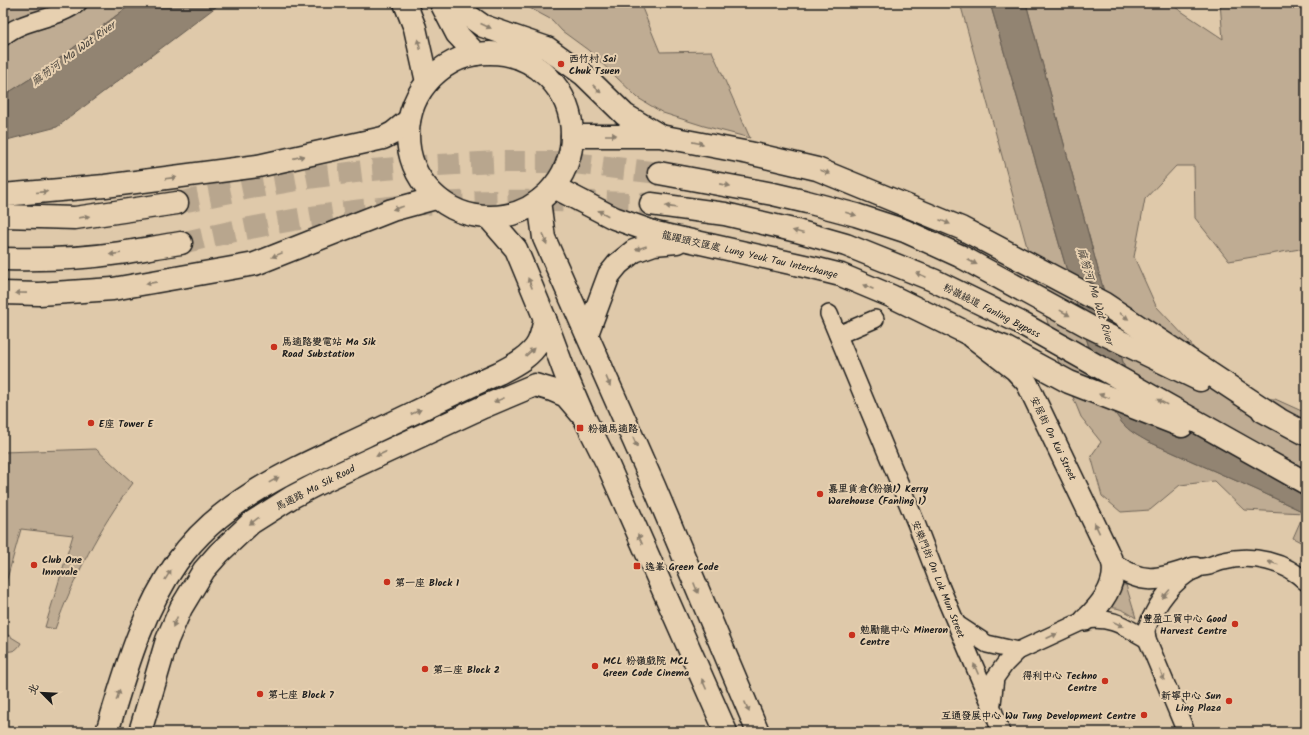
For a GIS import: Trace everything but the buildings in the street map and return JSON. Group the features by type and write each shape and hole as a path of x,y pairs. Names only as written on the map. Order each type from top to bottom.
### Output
{"main road":[{"path":"405,3 415,28 427,82"},
{"path":"441,3 457,34 476,54"},
{"path":"455,3 463,12 482,26 547,48 583,74 625,115 660,136"},
{"path":"476,54 505,54 532,64 543,72 561,94 571,122 572,136 570,150 567,163 561,176 546,194 527,208 515,214 502,217 488,218 465,214 449,207 436,198 426,188 418,176 408,149 407,135 409,120 416,99 427,82 449,64 462,57 476,54"},
{"path":"3,195 105,186 258,166 383,138 409,120"},
{"path":"572,136 660,136 817,168 960,228 1103,303 1277,418"},
{"path":"659,173 752,190 807,202 856,215 906,231 960,256 1090,327 1277,418 1306,434"},
{"path":"546,194 544,238 654,486 758,732"},
{"name":"龍躍頭交匯處 Lung Yeuk Tau Interchange","path":"546,194 656,233 813,268 841,276 891,296 967,333 1004,347 1069,382 1258,456"},
{"path":"3,293 39,294 113,289 255,264 392,210 436,198"},
{"path":"3,216 75,218 177,203"},
{"name":"粉嶺繞道 Fanling Bypass","path":"651,204 732,216 765,223 846,246 933,280 1019,322 1306,483"},
{"path":"488,218 516,249 584,417 607,463 726,732"},
{"path":"587,334 609,275 618,264 634,251 654,244 693,242"},
{"path":"3,259 33,260 81,258 181,243"},
{"path":"107,732 132,652 150,608 177,561 205,530 238,502 278,477 515,365 529,354 537,345 542,335 545,319"},
{"name":"馬適路 Ma Sik Road","path":"140,732 167,640 181,608 204,570 234,537 251,523 271,509 305,490 483,407 535,385 566,396 584,417"}],"street":[{"path":"3,37 15,29 64,12 78,3"},
{"name":"安樂門街 On Lok Mun Street","path":"829,314 1001,732"},
{"path":"838,335 875,319"},
{"name":"安居街 On Kui Street","path":"967,333 1015,370 1027,383 1112,564"},
{"path":"1112,564 1131,575 1153,580 1162,579 1223,561 1238,558 1253,558 1280,565 1293,571 1306,582"},
{"path":"1085,620 1098,608 1106,596 1112,576 1112,564"},
{"path":"1186,732 1147,639 1146,631 1160,601 1177,582 1196,568"},
{"path":"991,705 995,678 1005,664 1018,651 1085,620 1097,618 1113,621 1147,639"},
{"path":"958,625 988,644 1018,651"}],"shaded area":[{"path":"3,3 67,3 66,4 80,14 92,3 133,3 44,70 3,96"},
{"path":"524,3 640,3 660,52 712,51 750,138 663,113 638,98 588,50 562,31 552,20 526,6"},
{"path":"960,3 990,3 1088,344 1122,423 1132,432 1147,441 1306,513 1306,545 1293,538 1304,513 1244,510 1214,481 1180,485 1150,510 1121,512 1102,496 1091,456 1101,442 1081,417 1058,360"},
{"path":"1026,3 1169,3 1223,39 1220,3 1306,3 1306,248 1229,261 1195,218 1194,166 1176,166 1145,199 1134,257 1156,306 1188,340 1228,397 1275,399 1306,413 1306,473 1127,377"},
{"path":"96,449 133,483 109,517 88,553 70,591 55,629 45,627 73,535 21,529 3,593 3,452"},
{"path":"1117,585 1126,585 1136,618 1117,608 1104,609"},
{"path":"3,632 21,643 16,649 12,651 3,651"}],"water":[{"path":"133,3 221,3 57,127 3,141 3,96 44,70"},
{"name":"麻笏河 Ma Wat River","path":"990,3 1026,3 1127,377 1177,425 1306,481 1306,513 1147,441 1122,423 1110,405 1088,344"}],"tunnel":[{"path":"177,203 308,178 372,170 436,165 500,162 565,162 659,173"},
{"path":"181,243 309,217 406,205 519,201 651,204"}],"place":[{"name":"西竹村 Sai Chuk Tsuen","path":"561,64"},
{"name":"馬適路變電站 Ma Sik Road Substation","path":"274,347"},
{"name":"E座 Tower E","path":"91,423"},
{"name":"粉嶺馬適路","path":"580,428"},
{"name":"嘉里貨倉(粉嶺1) Kerry Warehouse (Fanling 1)","path":"820,494"},
{"name":"Club One Innovale","path":"34,565"},
{"name":"逸峯 Green Code","path":"637,566"},
{"name":"第一座 Block 1","path":"387,582"},
{"name":"豐盈工貿中心 Good Harvest Centre","path":"1235,624"},
{"name":"勉勵龍中心 Mineron Centre","path":"852,635"},
{"name":"MCL 粉嶺戲院 MCL Green Code Cinema","path":"595,666"},
{"name":"第二座 Block 2","path":"425,669"},
{"name":"得利中心 Techno Centre","path":"1105,681"},
{"name":"第七座 Block 7","path":"260,694"},
{"name":"新寧中心 Sun Ling Plaza","path":"1229,701"},
{"name":"互通發展中心 Wu Tung Development Centre","path":"1144,715"}]}
